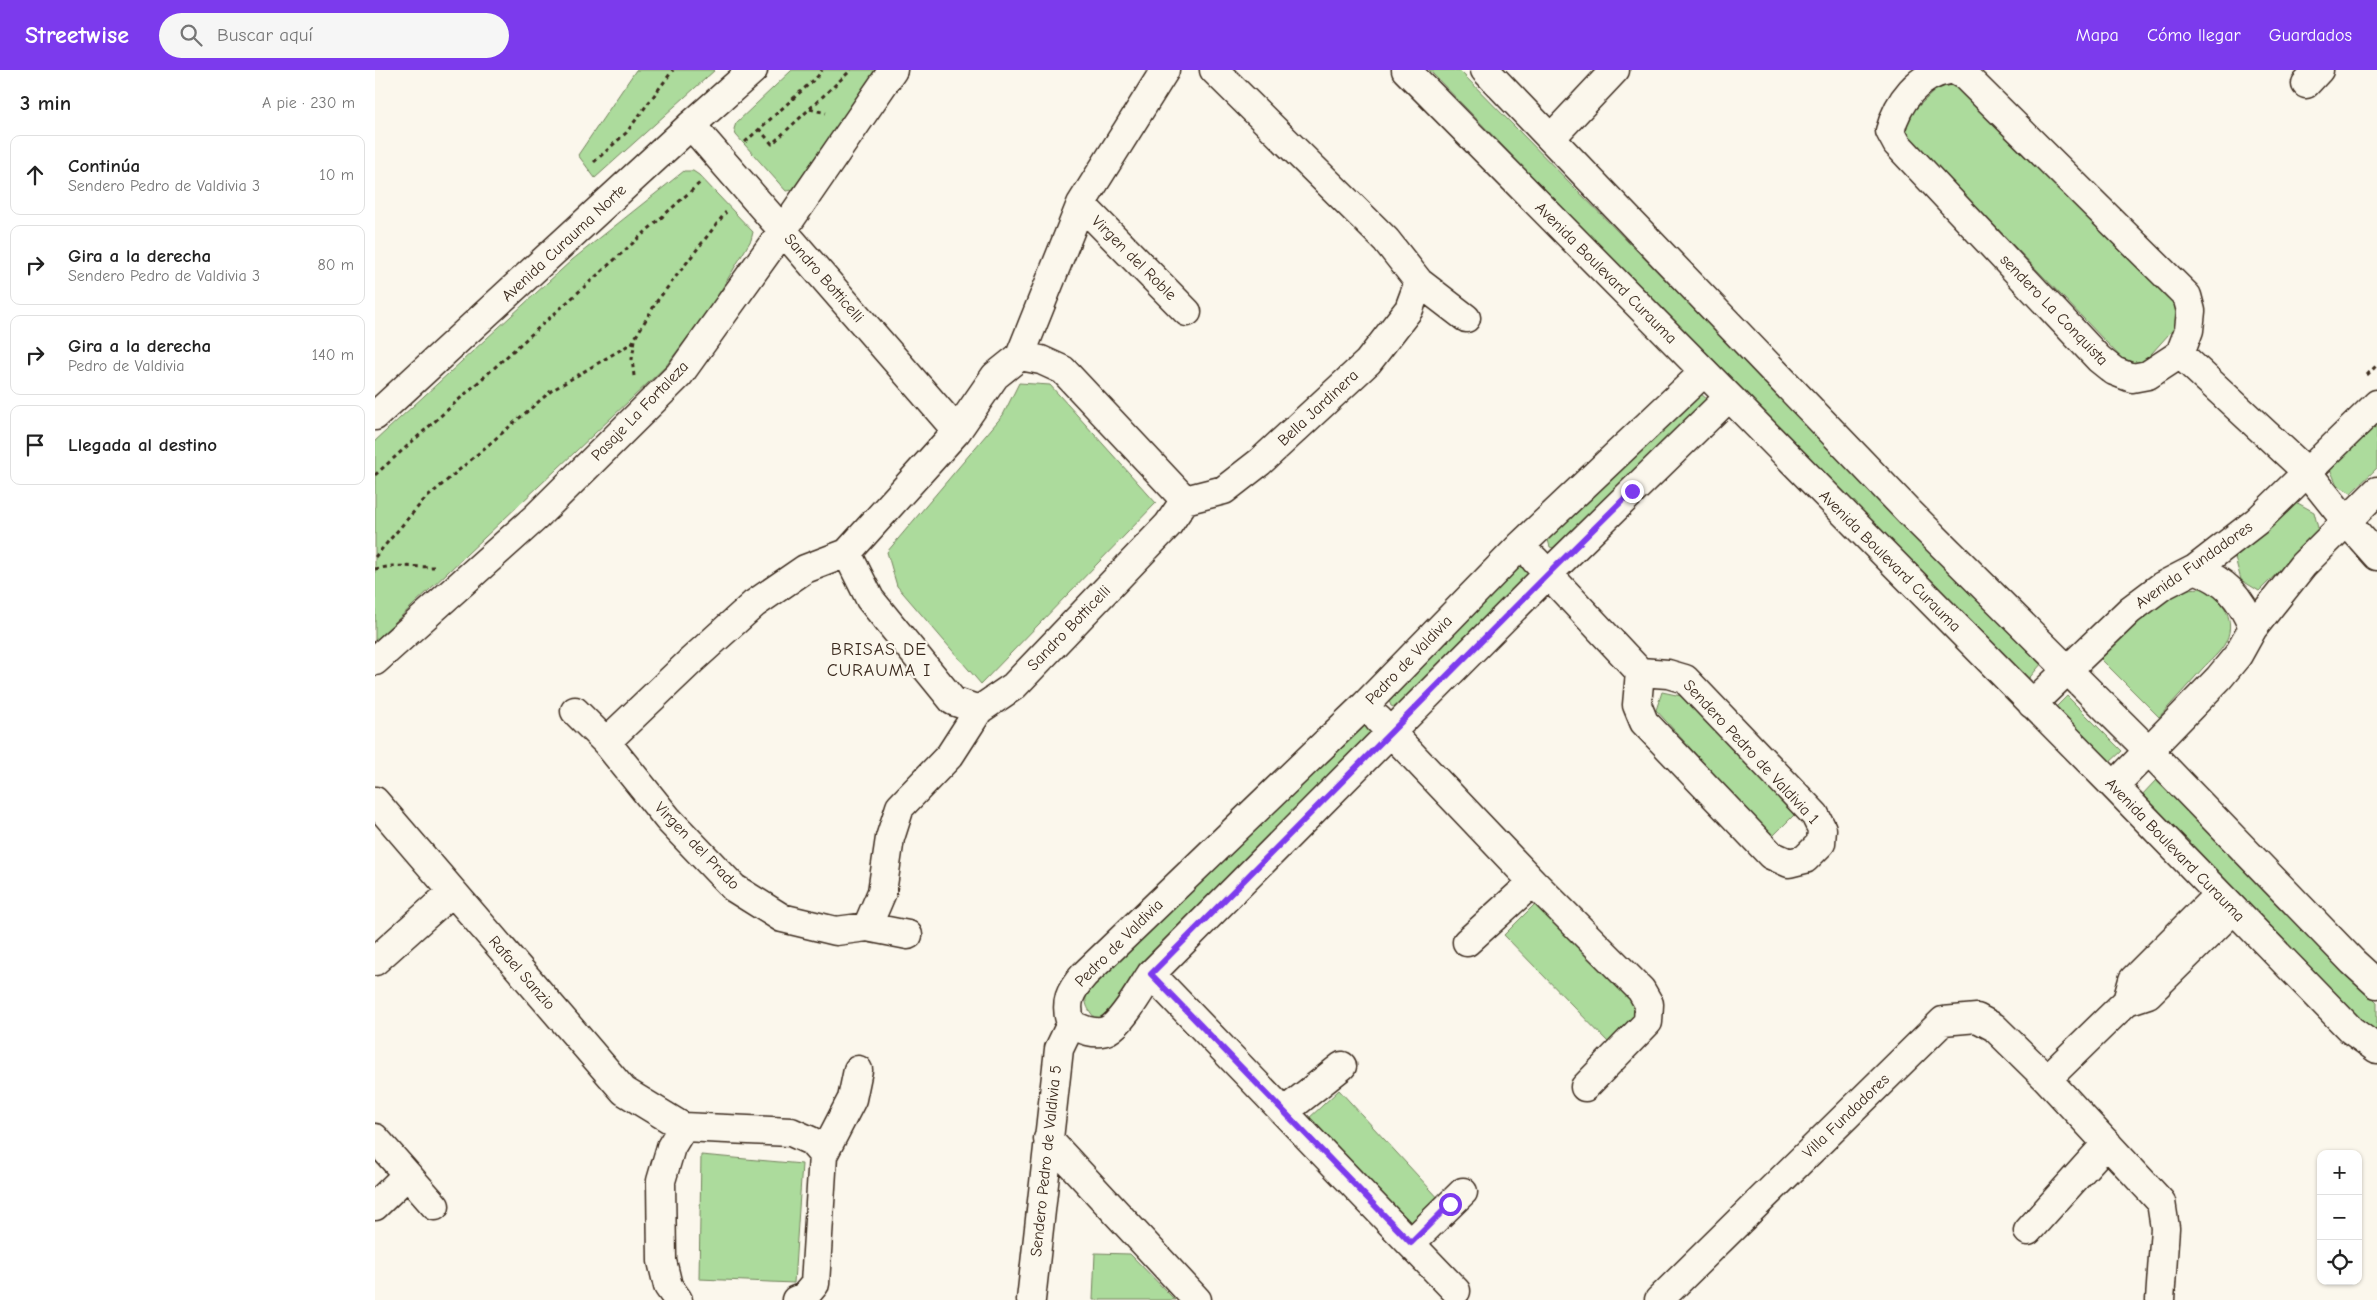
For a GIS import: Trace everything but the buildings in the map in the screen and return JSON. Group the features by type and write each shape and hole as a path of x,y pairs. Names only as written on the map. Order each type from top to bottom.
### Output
{"street":[{"name":"Avenida Curauma Norte","path":"375,416 691,124 753,70"},
{"name":"Pasaje La Fortaleza","path":"375,661 536,517 679,375 783,230 893,70"},
{"path":"606,742 754,604 805,569 847,553 957,431 995,376 1020,356 1081,204 1165,70"},
{"path":"1214,70 1386,240 1419,282 1466,318"},
{"name":"Avenida Boulevard Curauma","path":"1406,70 1728,398 2114,786 2351,1030 2377,1050"},
{"path":"1485,70 1909,512 2149,751 2353,962 2377,984"},
{"path":"1551,138 1615,70"},
{"name":"sendero La Conquista","path":"1949,70 1935,72 1904,96 1894,116 1890,131 1897,144 2099,359 2114,371 2131,378 2148,375 2180,354"},
{"path":"1954,70 1965,76 2187,296 2191,311 2189,330 2180,354 2307,472 2346,522 2377,556"},
{"name":"Sandro Botticelli","path":"691,124 957,431"},
{"name":"Virgen del Roble","path":"1081,204 1187,312"},
{"name":"Bella Jardinera","path":"1185,500 1224,490 1260,462 1368,362 1409,310 1419,282"},
{"path":"1020,356 1041,360 1063,370 1185,500"},
{"name":"Pedro de Valdivia","path":"1071,1024 1067,1004 1069,994 1085,975 1365,705 1521,546 1704,372"},
{"path":"1071,1024 1095,1032 1107,1031 1117,1023 1151,974 1548,574 1728,398"},
{"name":"Avenida Fundadores","path":"2032,704 2130,610 2162,586 2195,569 2257,521 2377,404"},
{"path":"2114,786 2219,678 2238,654 2253,628 2303,565 2377,491"},
{"name":"Sandro Botticelli","path":"979,710 1014,686 1168,525 1185,500"},
{"path":"1521,546 1640,672"},
{"path":"847,553 870,599 953,701 979,710 949,755 900,807 890,838 882,892 867,927"},
{"path":"2195,569 2212,576 2236,595 2245,608 2253,628"},
{"name":"Sendero Pedro de Valdivia 1","path":"1640,672 1668,674 1685,679 1815,815 1822,829 1821,843 1805,859 1789,863 1771,855 1644,722 1637,704 1640,672"},
{"path":"1365,705 1533,882 1641,990 1649,1004 1648,1022 1585,1087"},
{"name":"Virgen del Prado","path":"575,711 606,742 668,819 734,888 782,918 836,930 867,927 908,935"},
{"name":"Rafael Sanzio","path":"375,801 624,1091 683,1127 791,1132 811,1141 823,1155"},
{"path":"1467,942 1533,882"},
{"path":"375,961 452,892"},
{"path":"2047,1079 2127,1001 2133,980 2225,902"},
{"path":"1151,974 1456,1291"},
{"name":"Villa Fundadores","path":"1659,1300 1943,1021 1977,1018 1994,1027 2047,1079 2161,1202 2165,1228 2160,1300"},
{"name":"Sendero Pedro de Valdivia 5","path":"1031,1300 1059,1049 1071,1024"},
{"path":"1284,1112 1342,1066"},
{"path":"797,1300 804,1297 815,1284 823,1155 853,1099 858,1070"},
{"path":"678,1300 668,1286 662,1261 661,1181 671,1147 683,1127"},
{"path":"375,1138 435,1206"},
{"path":"1048,1139 1197,1300"},
{"path":"2028,1231 2107,1144"},
{"path":"375,1206 407,1176"},
{"path":"1411,1243 1463,1192"}],"path":[{"path":"375,475 818,76 822,70"},
{"path":"759,129 772,144 851,70"},
{"path":"594,162 626,133 674,71"},
{"path":"375,557 423,500 551,391 631,342 657,301 731,205"},
{"path":"375,569 414,565 435,567 471,575"}],"green space":[{"path":"636,70 715,70 595,178 578,155"},
{"path":"792,70 877,70 792,190 786,191 736,135 734,129 736,123"},
{"path":"1429,70 1459,70 2042,663 2025,683"},
{"path":"1953,78 2177,303 2178,324 2143,363 2128,365 1904,131 1908,116 1945,81"},
{"path":"684,171 693,171 699,175 753,232 751,240 714,302 666,366 375,641 375,441 572,260"},
{"path":"1019,383 1050,385 1156,503 981,684 897,586 887,552 1003,415"},
{"path":"1698,391 1711,403 1557,549 1550,547 1548,540 1552,535"},
{"path":"2377,421 2377,468 2351,493 2337,485 2329,467"},
{"path":"2294,501 2314,512 2319,532 2259,591 2241,580 2235,558"},
{"path":"1525,562 1534,569 1398,708 1391,706 1388,698"},
{"path":"2202,588 2217,598 2227,612 2230,628 2228,637 2220,651 2159,717 2101,659 2157,604 2175,592"},
{"path":"1662,692 1686,697 1796,813 1771,838 1656,710"},
{"path":"2067,696 2122,751 2108,764 2053,710"},
{"path":"1365,720 1373,734 1162,942 1105,1018 1094,1017 1086,1002 1086,995 1090,986"},
{"path":"2156,780 2377,1002 2377,1031 2365,1023 2140,797"},
{"path":"1535,904 1640,1010 1608,1042 1504,935"},
{"path":"1339,1090 1441,1201 1408,1227 1307,1120"},
{"path":"701,1155 802,1164 794,1283 699,1279"},
{"path":"1095,1253 1130,1254 1175,1300 1093,1300"}],"district":[{"name":"BRISAS DE CURAUMA I","path":"879,659"}],"route":[{"path":"1450,1204 1411,1243 1151,974 1632,491"}]}
